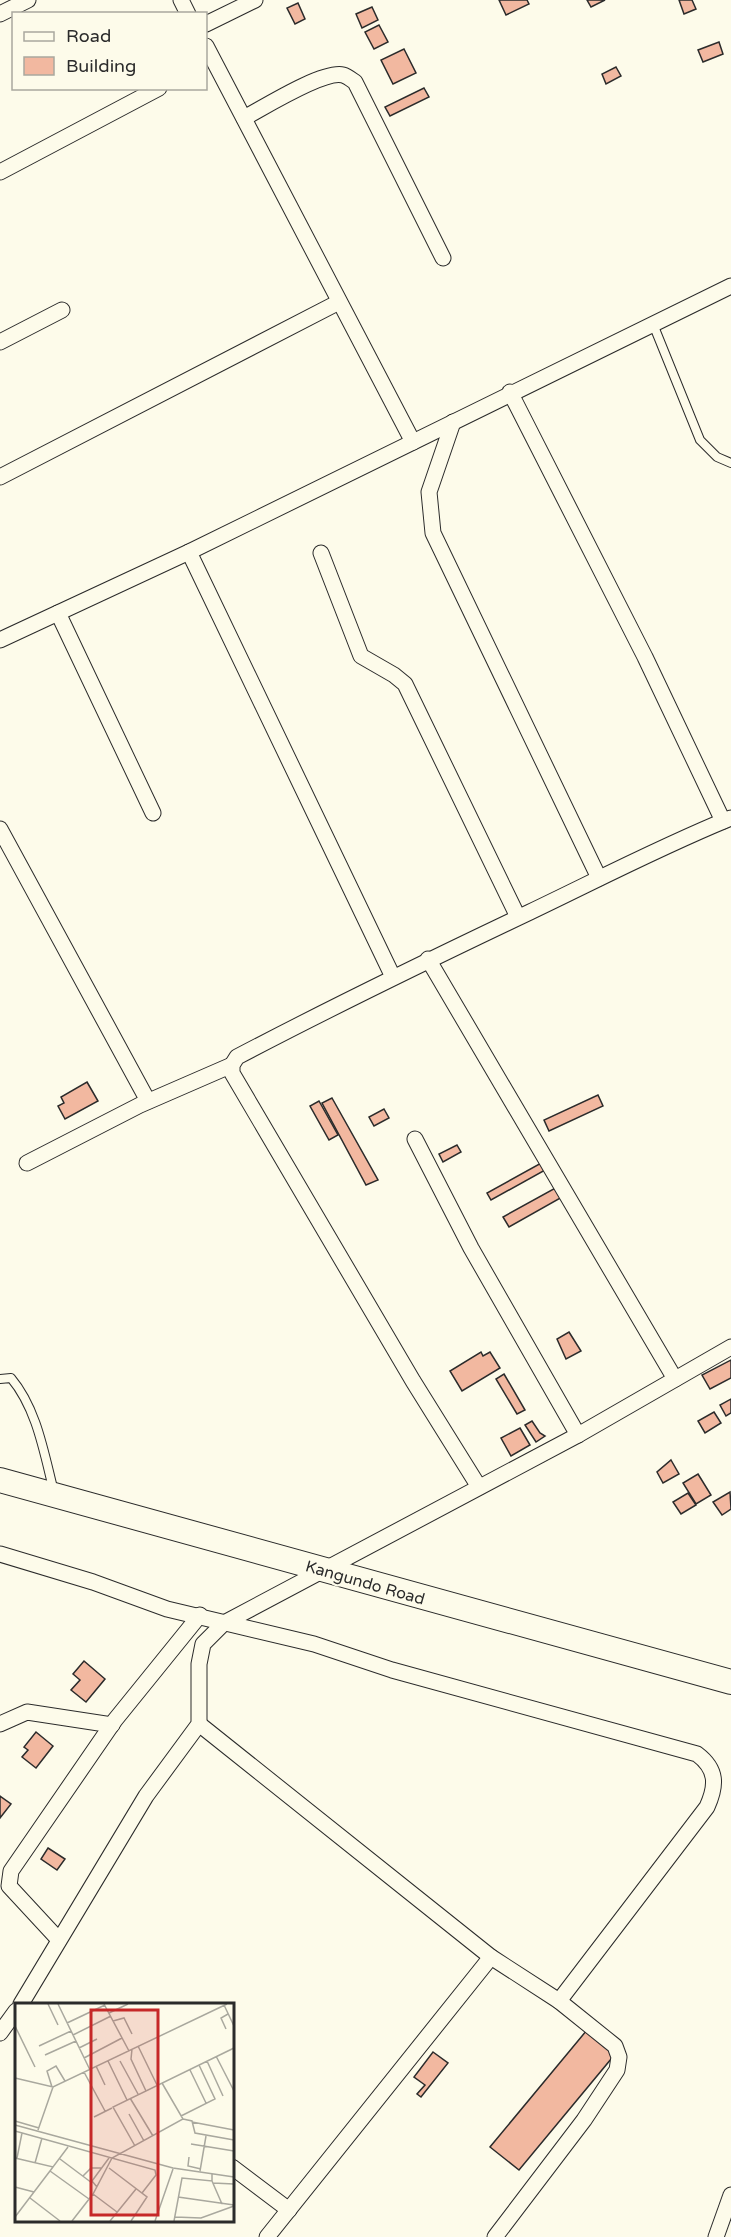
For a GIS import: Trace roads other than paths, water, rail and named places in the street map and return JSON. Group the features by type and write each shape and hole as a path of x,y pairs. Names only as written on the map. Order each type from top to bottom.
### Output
{"highway":[{"name":"Kangundo Road","path":"0,1480 322,1571 731,1682"}],"street":[{"path":"0,14 28,0"},
{"path":"207,24 255,0"},
{"path":"208,57 244,118 413,442"},
{"path":"244,118 303,86 330,76 343,75 355,82 443,258"},
{"path":"0,172 155,90"},
{"path":"0,640 189,552 510,392 731,286"},
{"path":"0,477 339,302"},
{"path":"0,342 62,310"},
{"path":"479,1487 413,1381 232,1073 232,1065 237,1057 428,959 668,843 727,820 510,392"},
{"path":"453,422 429,492 434,533 599,878"},
{"path":"189,552 393,977"},
{"path":"321,553 361,656 405,684 518,917"},
{"path":"58,613 153,813"},
{"path":"0,829 148,1101"},
{"path":"428,959 675,1379"},
{"path":"27,1163 148,1101 232,1065"},
{"path":"415,1139 471,1248 578,1435"},
{"path":"22,2003 146,1796 199,1724 199,1664 203,1644 224,1623 578,1435 731,1347"},
{"path":"0,1554 93,1582 167,1609 200,1615 224,1623 314,1644 392,1670 697,1754 708,1762 714,1776 715,1789 707,1807 559,2001"},
{"path":"59,1940 4,1883 15,1861 112,1725 200,1615"},
{"path":"0,1724 27,1712 112,1725"},
{"path":"199,1724 491,1958 559,2001 615,2046 620,2057 617,2070 584,2120 495,2237"},
{"path":"267,2237 491,1958"},
{"path":"0,2033 15,2012"},
{"path":"234,2169 289,2210"},
{"path":"716,2237 731,2195"}],"lane":[{"path":"653,324 700,440 717,457 731,463"},
{"path":"0,1379 11,1378 21,1390 30,1409 55,1496"}]}
